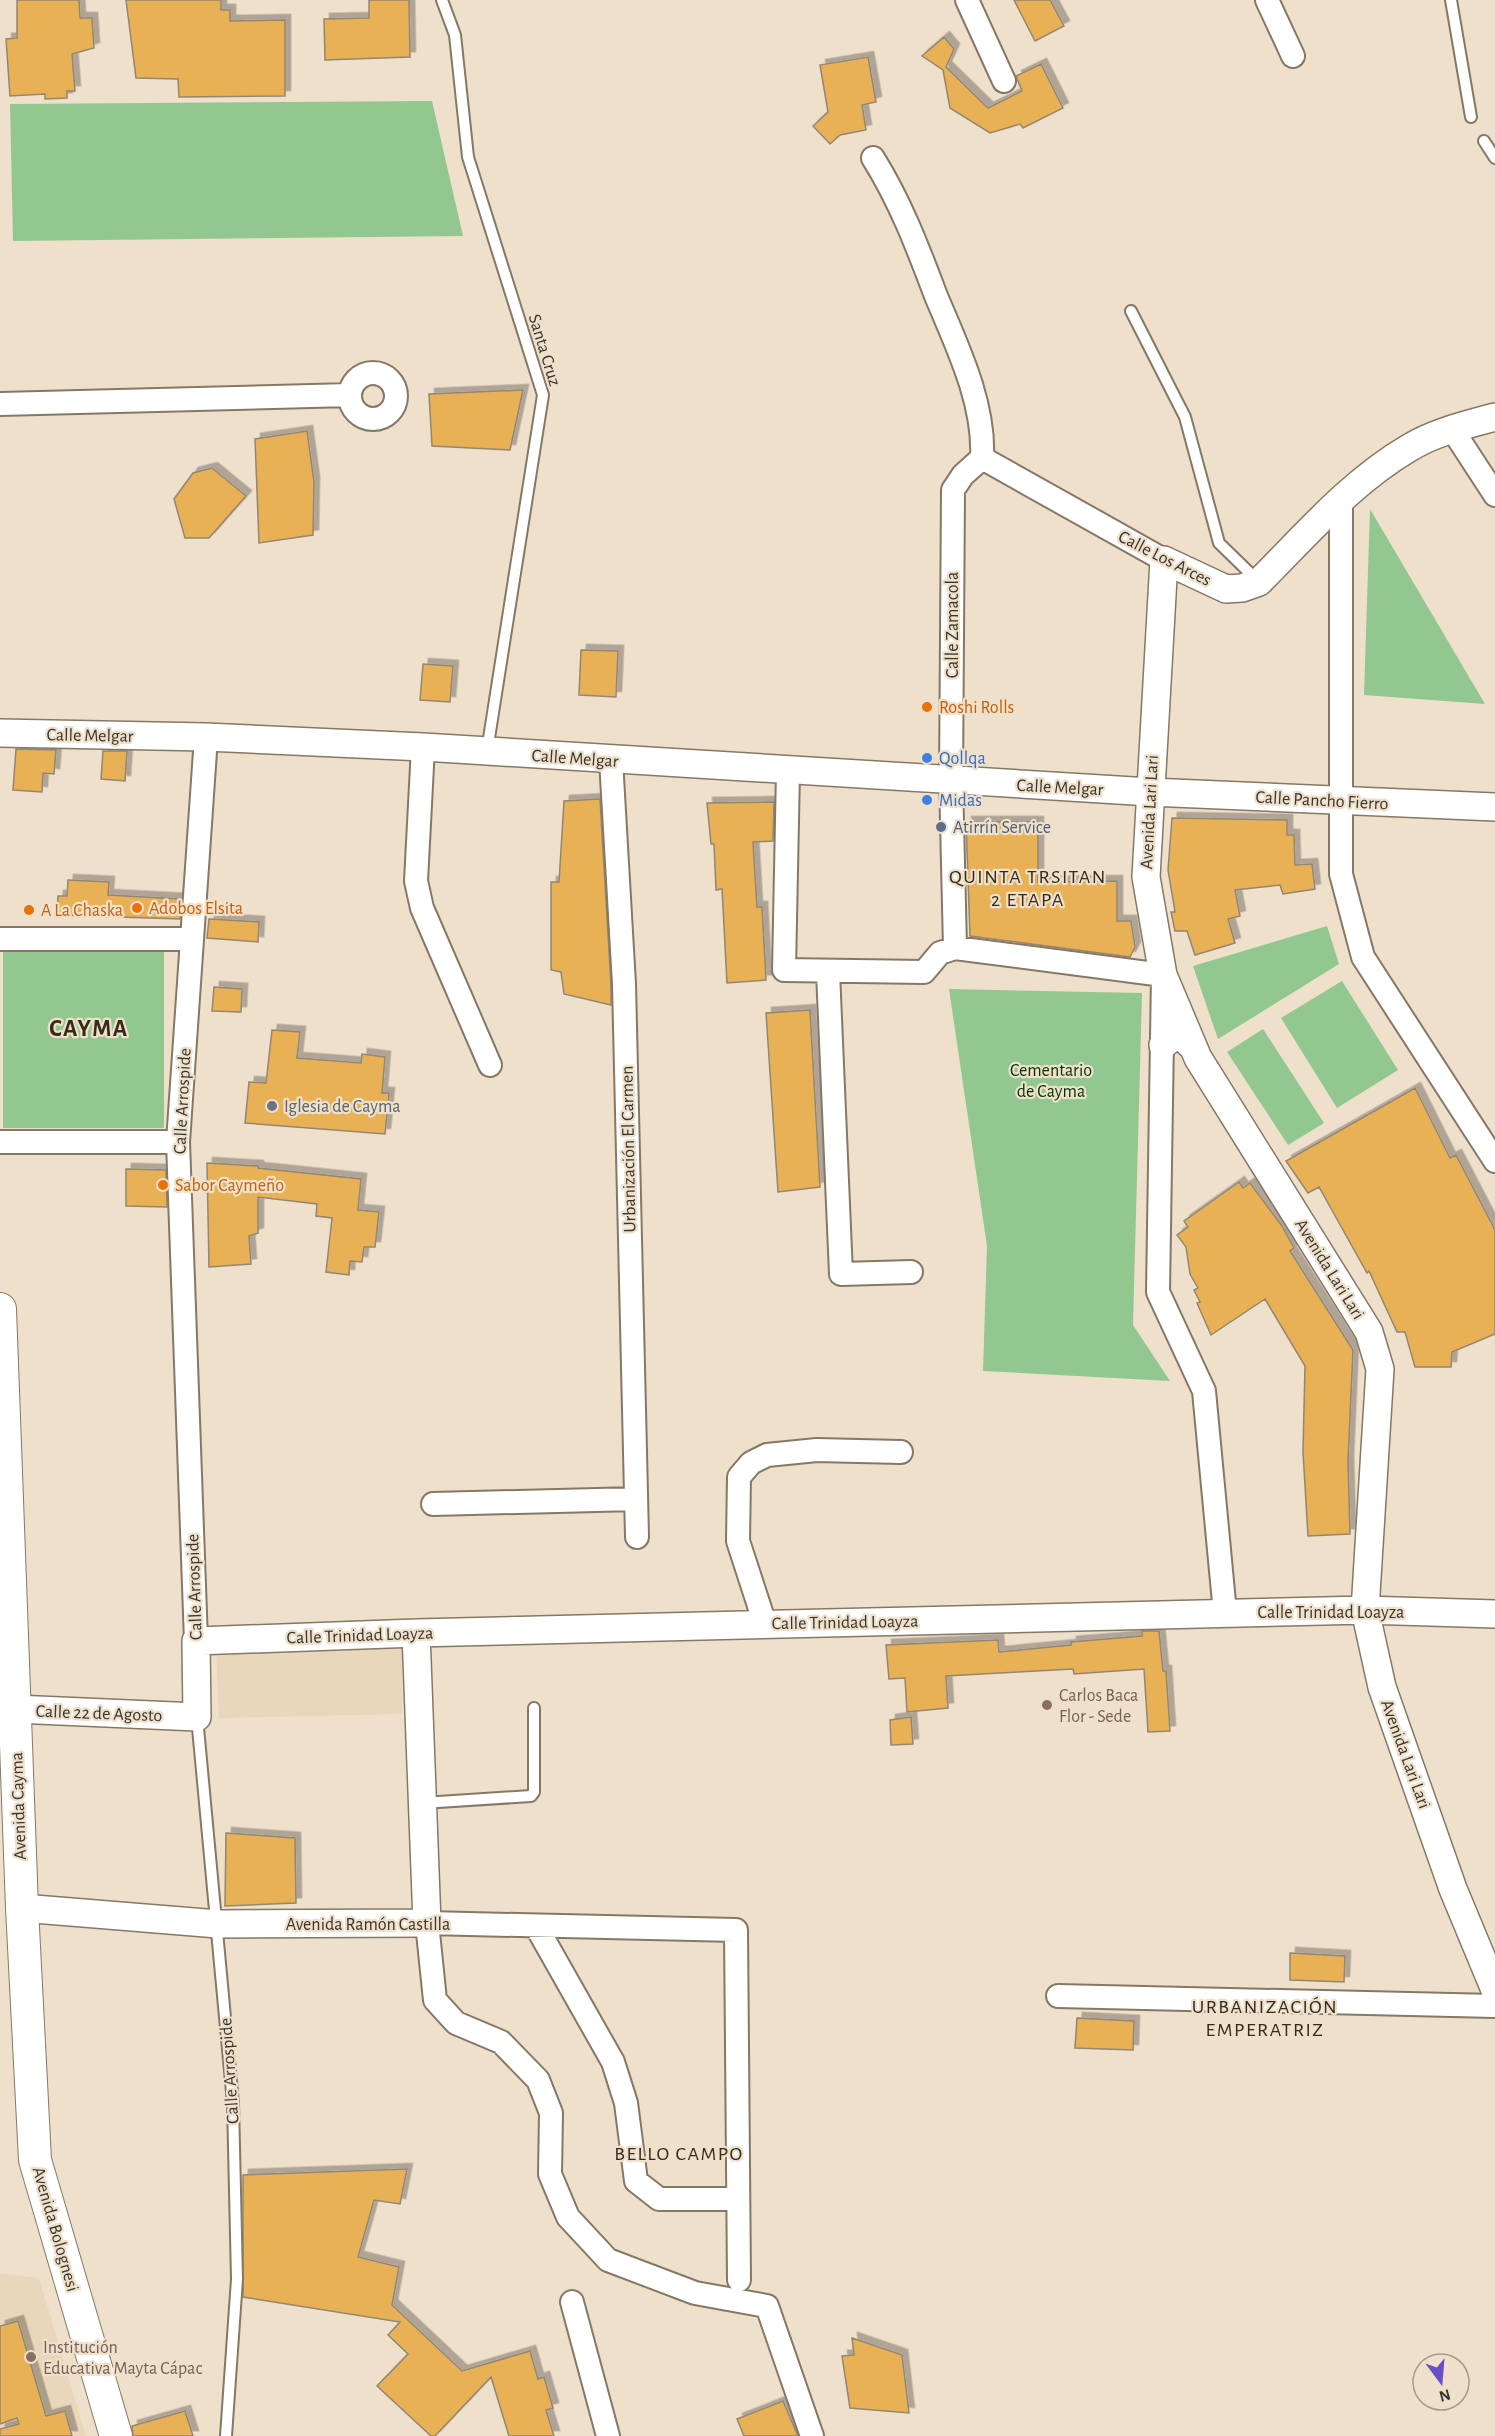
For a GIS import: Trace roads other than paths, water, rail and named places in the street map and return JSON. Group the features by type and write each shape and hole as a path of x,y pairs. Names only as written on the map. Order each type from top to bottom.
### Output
{"main road":[{"name":"Avenida Cayma","path":"0,1309 8,1715 13,1766 11,1907"},
{"name":"Avenida Bolognesi","path":"11,1907 35,2160 116,2436"}],"street":[{"path":"967,0 1004,81"},
{"path":"1267,0 1293,56"},
{"path":"873,158 902,211 951,333 978,409 983,441 982,458"},
{"path":"0,404 350,395"},
{"path":"1259,582 1341,500 1386,462 1411,446 1452,429 1495,417"},
{"path":"1452,429 1495,495"},
{"name":"Calle Los Arces","path":"982,458 1164,560 1226,589 1242,588 1259,582"},
{"name":"Calle Zamacola","path":"955,948 951,780 953,490 963,475 982,458"},
{"path":"1341,500 1341,874 1363,957 1495,1161"},
{"name":"Avenida Lari Lari","path":"1164,560 1146,877 1163,975 1192,1046 1369,1332 1380,1368 1365,1610 1382,1687 1453,1889 1495,1990"},
{"name":"Calle Melgar","path":"0,733 206,737 423,747 1150,792"},
{"name":"Calle Arrospide","path":"197,1717 178,1142 206,737"},
{"path":"423,747 416,881 420,899 490,1065"},
{"name":"Urbanización El Carmen","path":"611,760 624,984 637,1537"},
{"path":"788,771 784,970 924,972 940,952 955,948 1163,975 1158,1292 1204,1391 1225,1613"},
{"name":"Calle Pancho Fierro","path":"1150,792 1495,807"},
{"path":"0,939 192,939"},
{"path":"828,972 841,1274 911,1272"},
{"path":"1163,1045 1174,1036 1182,1037 1192,1046"},
{"path":"0,1142 178,1142"},
{"path":"765,1624 738,1541 739,1477 751,1463 767,1455 817,1450 901,1452"},
{"path":"433,1504 636,1499"},
{"name":"Calle Trinidad Loayza","path":"196,1641 416,1633 1365,1610 1495,1614"},
{"path":"416,1633 427,1923 435,2000 456,2023 501,2042 538,2080 551,2113 550,2174 568,2217 608,2260 695,2293 767,2306 812,2436"},
{"name":"Calle 22 de Agosto","path":"8,1715 197,1717"},
{"name":"Avenida Ramón Castilla","path":"11,1907 218,1924 427,1923 736,1930 738,2199"},
{"path":"536,1926 613,2062 626,2103 636,2181 659,2199 738,2199 739,2280"},
{"path":"1058,1996 1495,2006"},
{"path":"572,2302 608,2436"}],"lane":[{"name":"Santa Cruz","path":"442,0 456,35 468,157 543,395 487,752"},
{"path":"1451,0 1471,117"},
{"path":"1484,141 1495,158"},
{"path":"1131,311 1185,417 1220,543 1259,582"},
{"path":"423,1803 531,1796 534,1792 534,1708"},
{"name":"Calle Arrospide","path":"197,1717 233,2103 237,2279 226,2436"}],"place":[{"name":"Roshi Rolls","path":"927,707"},
{"name":"Qollqa","path":"927,758"},
{"name":"Midas","path":"927,800"},
{"name":"Atirrín Service","path":"941,827"},
{"name":"Adobos Elsita","path":"137,908"},
{"name":"A La Chaska","path":"29,910"},
{"name":"Iglesia de Cayma","path":"272,1106"},
{"name":"Sabor Caymeño","path":"163,1185"},
{"name":"Carlos Baca Flor - Sede","path":"1047,1705"},
{"name":"Institución Educativa Mayta Cápac","path":"31,2357"}],"district":[{"name":"QUINTA TRSITAN 2 ETAPA","path":"1028,888"},
{"name":"CAYMA","path":"89,1028"},
{"name":"URBANIZACIÓN EMPERATRIZ","path":"1265,2018"},
{"name":"BELLO CAMPO","path":"679,2153"}],"park label":[{"name":"Cementario de Cayma","path":"1051,1080"}]}
